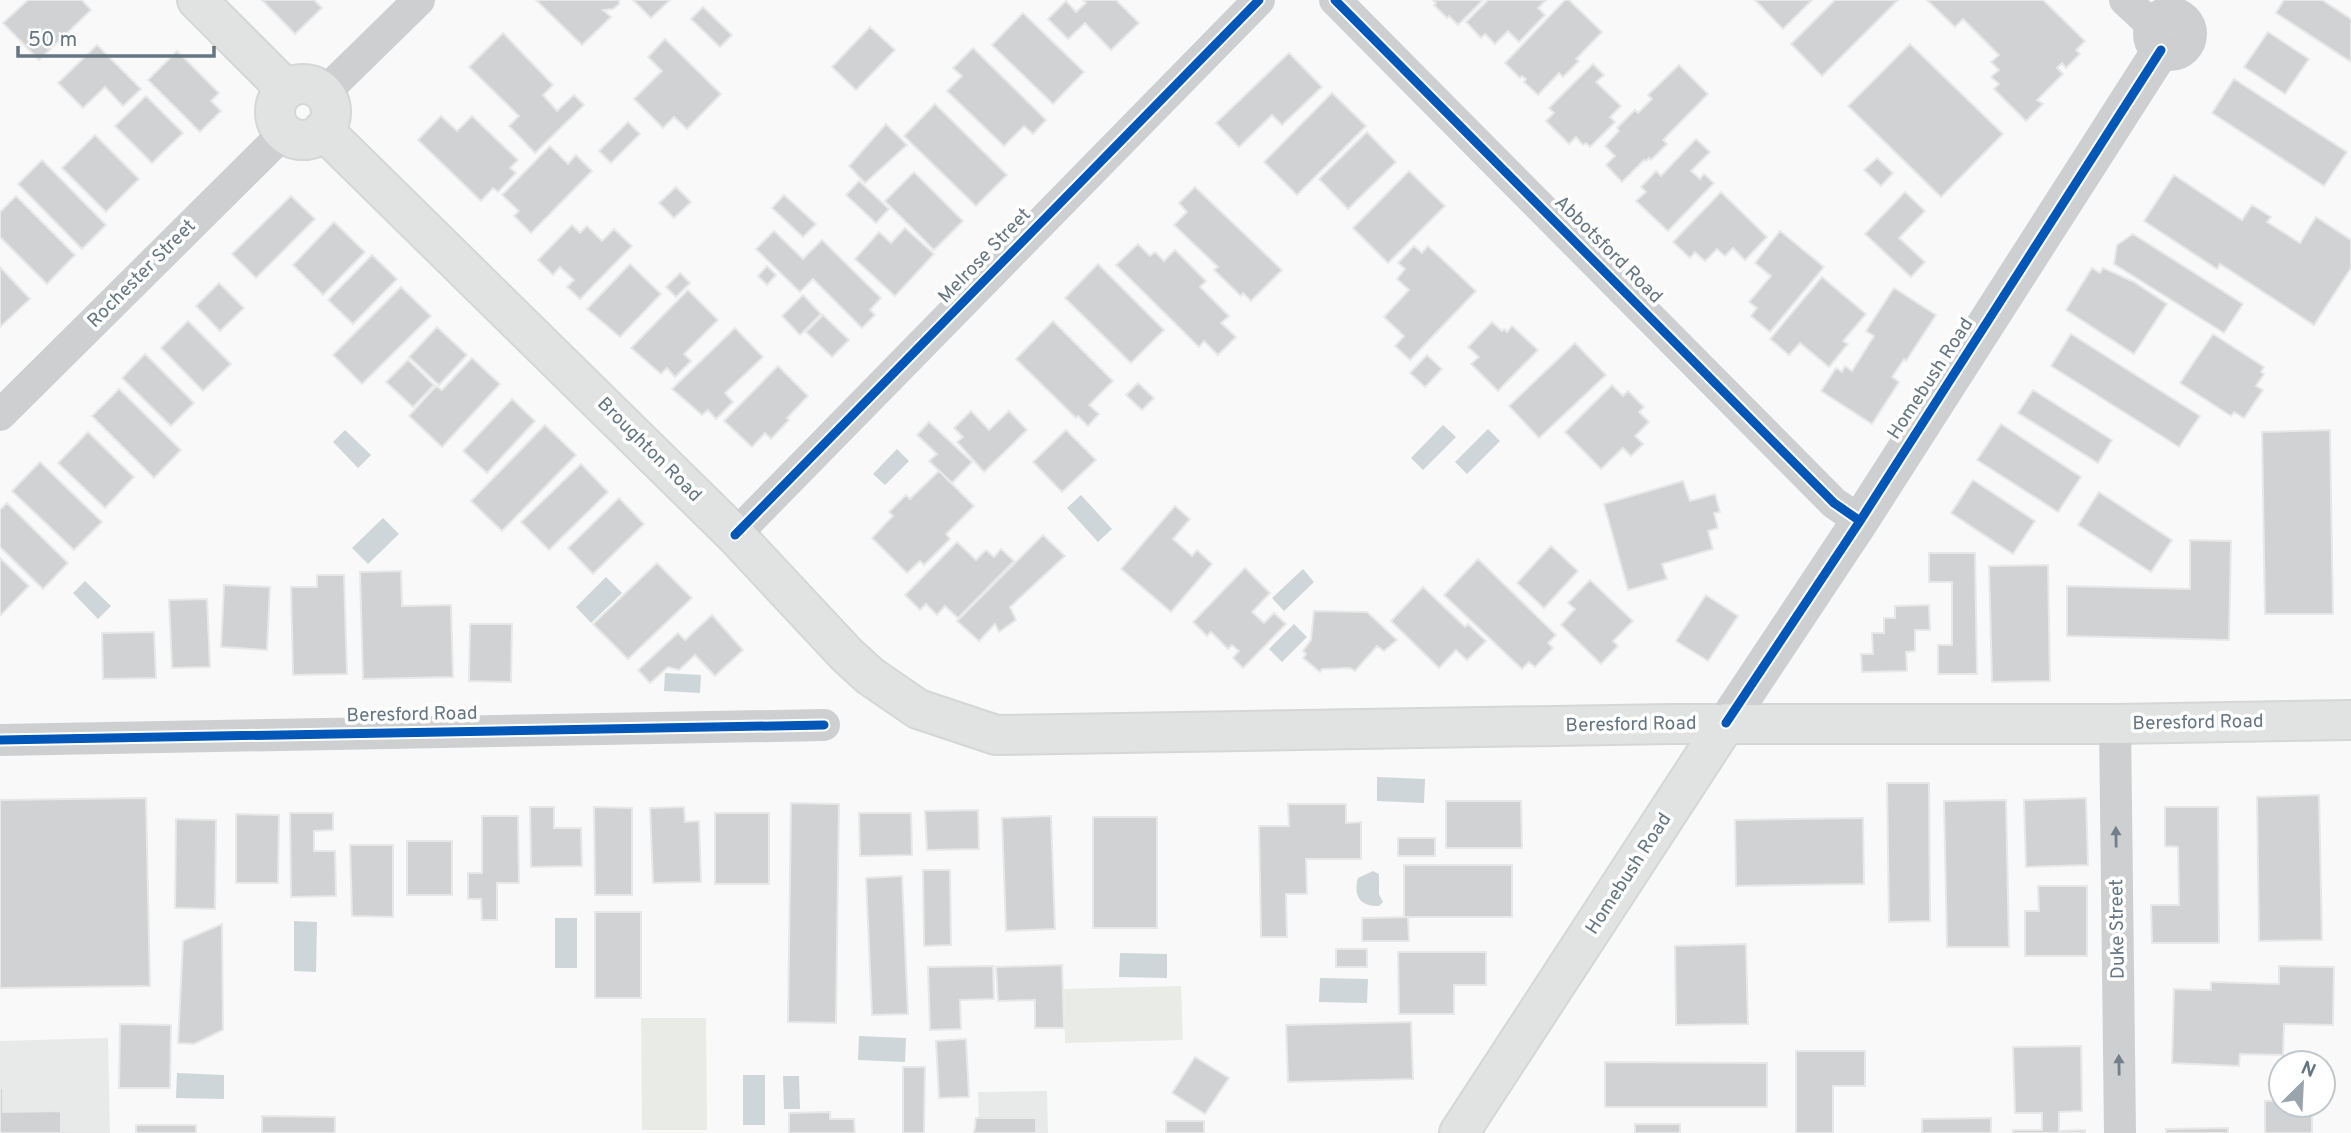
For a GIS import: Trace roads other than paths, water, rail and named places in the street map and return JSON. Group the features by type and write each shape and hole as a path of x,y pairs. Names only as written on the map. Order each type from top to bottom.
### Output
{"main road":[{"path":"197,0 286,89"},
{"path":"302,84 324,93 328,100 330,116 323,131 317,136 300,139 285,133 276,119 275,110 276,102 286,89 302,84"},
{"name":"Broughton Road","path":"323,131 735,535 870,676 918,709 996,735"},
{"name":"Beresford Road","path":"996,735 1726,723 2115,724 2351,720"},
{"name":"Homebush Road","path":"1459,1133 1726,723"}],"street":[{"path":"324,93 419,0"},
{"name":"Melrose Street","path":"735,535 1259,0"},
{"name":"Abbotsford Road","path":"1335,0 1834,503 1860,521"},
{"path":"2124,0 2172,24"},
{"name":"Homebush Road","path":"1726,723 1860,521 2172,24"},
{"name":"Rochester Street","path":"0,415 285,133"},
{"name":"Beresford Road","path":"0,740 824,724"},
{"name":"Duke Street","path":"2115,724 2120,1133"}]}
